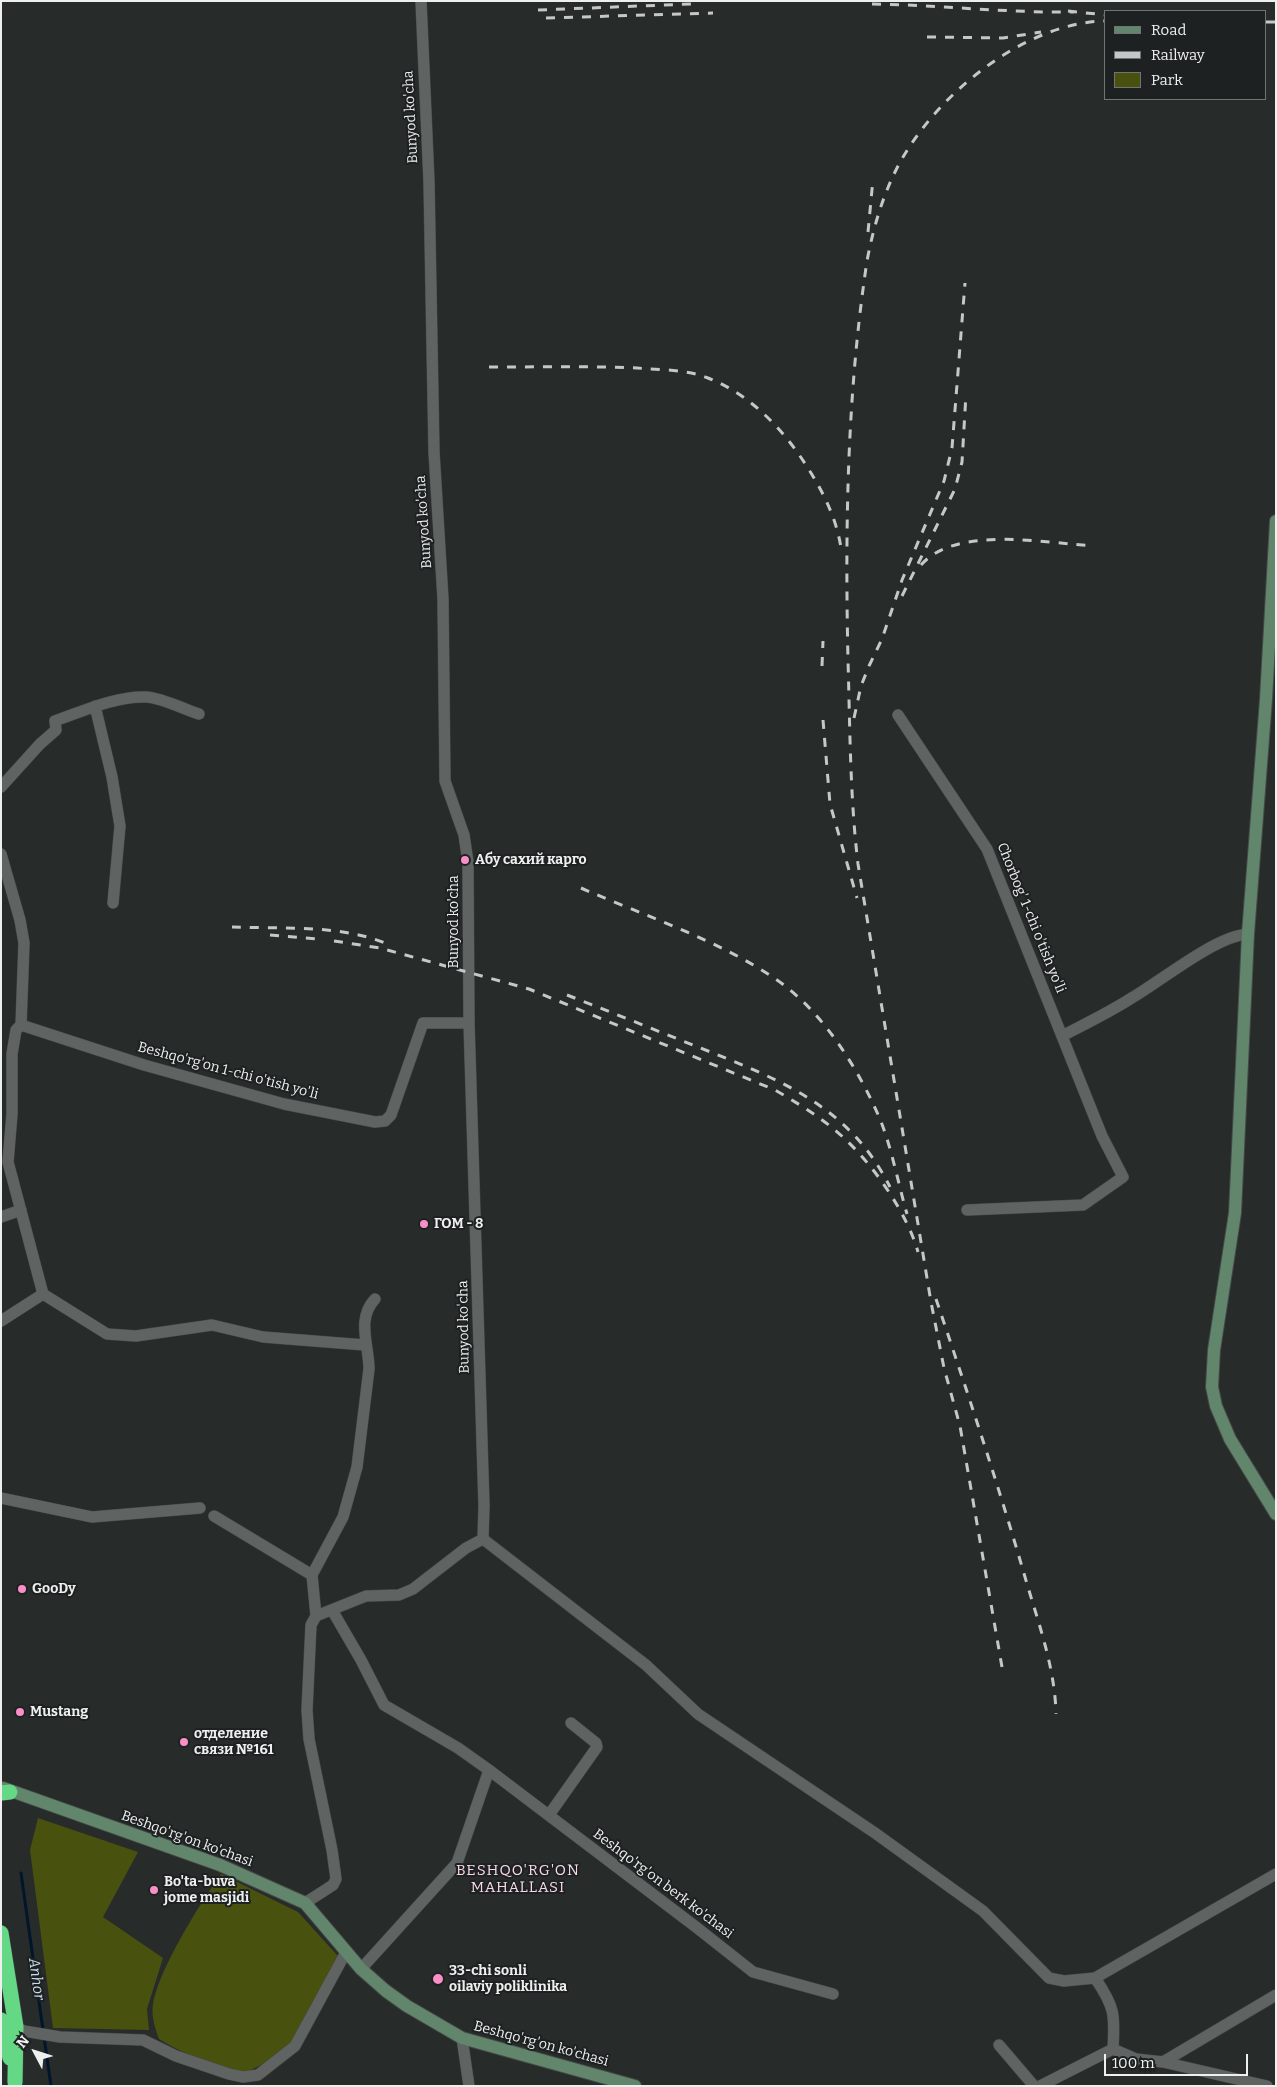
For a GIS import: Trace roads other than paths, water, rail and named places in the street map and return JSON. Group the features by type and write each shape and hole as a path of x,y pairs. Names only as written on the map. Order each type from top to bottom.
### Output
{"highway":[{"path":"1,1933 16,2027 16,2084"},
{"path":"1,2020 16,2084"}],"street":[{"name":"Bunyod ko'cha","path":"421,1 429,182 434,452 443,598 445,781 464,835 468,862 469,1023 478,1279 484,1506 483,1539"},
{"path":"1276,521 1266,699 1248,934 1235,1213 1214,1350 1212,1387 1216,1406 1230,1439 1276,1514"},
{"path":"1,787 40,744 56,730 55,721 95,706 148,697 199,714"},
{"path":"95,706 112,777 120,826 112,902"},
{"name":"Chorbog' 1-chi o'tish yo'li","path":"898,715 988,849 1102,1136 1123,1177 1083,1205 967,1210"},
{"path":"1,854 20,920 24,943 21,1024 16,1030 7,1053 12,1114 8,1162 43,1294 107,1334 136,1336 212,1325 263,1337 365,1345"},
{"path":"1062,1036 1130,999 1216,945 1248,934"},
{"name":"Beshqo'rg'on 1-chi o'tish yo'li","path":"21,1024 144,1065 275,1102 375,1122 385,1121 391,1115 424,1023 469,1023"},
{"path":"1,1217 21,1210"},
{"path":"1,1321 43,1294"},
{"path":"305,1903 333,1884 336,1879 332,1850 309,1739 308,1704 311,1626 316,1616 312,1576 343,1517 357,1467 369,1370 369,1353 365,1345 365,1320 368,1308 376,1299"},
{"path":"1,1498 92,1516 200,1508"},
{"path":"214,1516 312,1576"},
{"path":"316,1616 366,1596 399,1595 413,1589 466,1548 483,1539 646,1665 698,1714 875,1833 983,1911 1050,1978 1064,1981 1095,1978 1276,1874"},
{"name":"Beshqo'rg'on berk ko'chasi","path":"332,1610 362,1660 384,1705 458,1748 489,1770 753,1972 833,1994"},
{"path":"549,1815 597,1747 596,1742 571,1723"},
{"path":"361,1969 458,1863 489,1770"},
{"name":"Beshqo'rg'on ko'chasi","path":"4,1791 220,1865 305,1903 361,1969 407,2006 462,2038 635,2086"},
{"path":"16,2027 32,2033 60,2037 143,2040 176,2056 229,2074 243,2077 258,2075 295,2046 346,1952"},
{"path":"1095,1978 1106,1994 1114,2016 1113,2049"},
{"path":"1163,2062 1276,1995"},
{"path":"462,2038 469,2086"},
{"path":"999,2045 1034,2086"},
{"path":"1113,2049 1136,2060 1163,2062 1267,2086"},
{"path":"1040,2086 1113,2049"}],"waterway":[{"name":"Anhor","path":"21,1873 43,2030"},
{"name":"Anhor","path":"44,2037 51,2086"}],"railway":[{"path":"538,10 691,4"},
{"path":"872,4 1074,12"},
{"path":"1068,11 1104,15"},
{"path":"546,18 713,13"},
{"path":"1002,1667 960,1426 944,1368 931,1302 858,864 853,814 847,610 847,510 851,410 860,311 869,249 886,192 912,143 932,116 956,91 983,69 1013,50 1043,35 1075,25 1104,21"},
{"path":"1267,22 1276,22"},
{"path":"927,37 1003,38 1041,32"},
{"path":"868,232 873,179"},
{"path":"854,718 861,686 882,639 902,580 944,481 952,448 965,283"},
{"path":"489,367 600,367 682,371 700,375 722,384 761,411 793,446 821,490 831,512 841,548"},
{"path":"902,596 955,489 962,462 966,394"},
{"path":"921,565 936,553 956,545 978,541 1002,539 1027,540 1094,546"},
{"path":"822,666 823,641"},
{"path":"823,720 830,804 857,898"},
{"path":"581,888 681,929 731,953 755,966 794,993 838,1042 861,1080 880,1119 888,1142 907,1214"},
{"path":"232,927 332,931 372,938 390,945"},
{"path":"270,935 318,939"},
{"path":"334,941 380,948 529,989 775,1090 820,1118 856,1150 878,1176 898,1206 918,1252"},
{"path":"567,995 728,1059 809,1098 854,1135 873,1159 890,1187"},
{"path":"936,1299 993,1472 1040,1628 1053,1679 1056,1714"}],"place":[{"name":"Абу сахий карго","path":"465,860"},
{"name":"ГОМ - 8","path":"424,1224"},
{"name":"GooDy","path":"22,1589"},
{"name":"Mustang","path":"20,1712"},
{"name":"отделение связи №161","path":"184,1742"},
{"name":"Bo'ta-buva jome masjidi","path":"154,1890"},
{"name":"33-chi sonli oilaviy poliklinika","path":"438,1979"}],"district":[{"name":"BESHQO'RG'ON MAHALLASI","path":"518,1880"}]}
